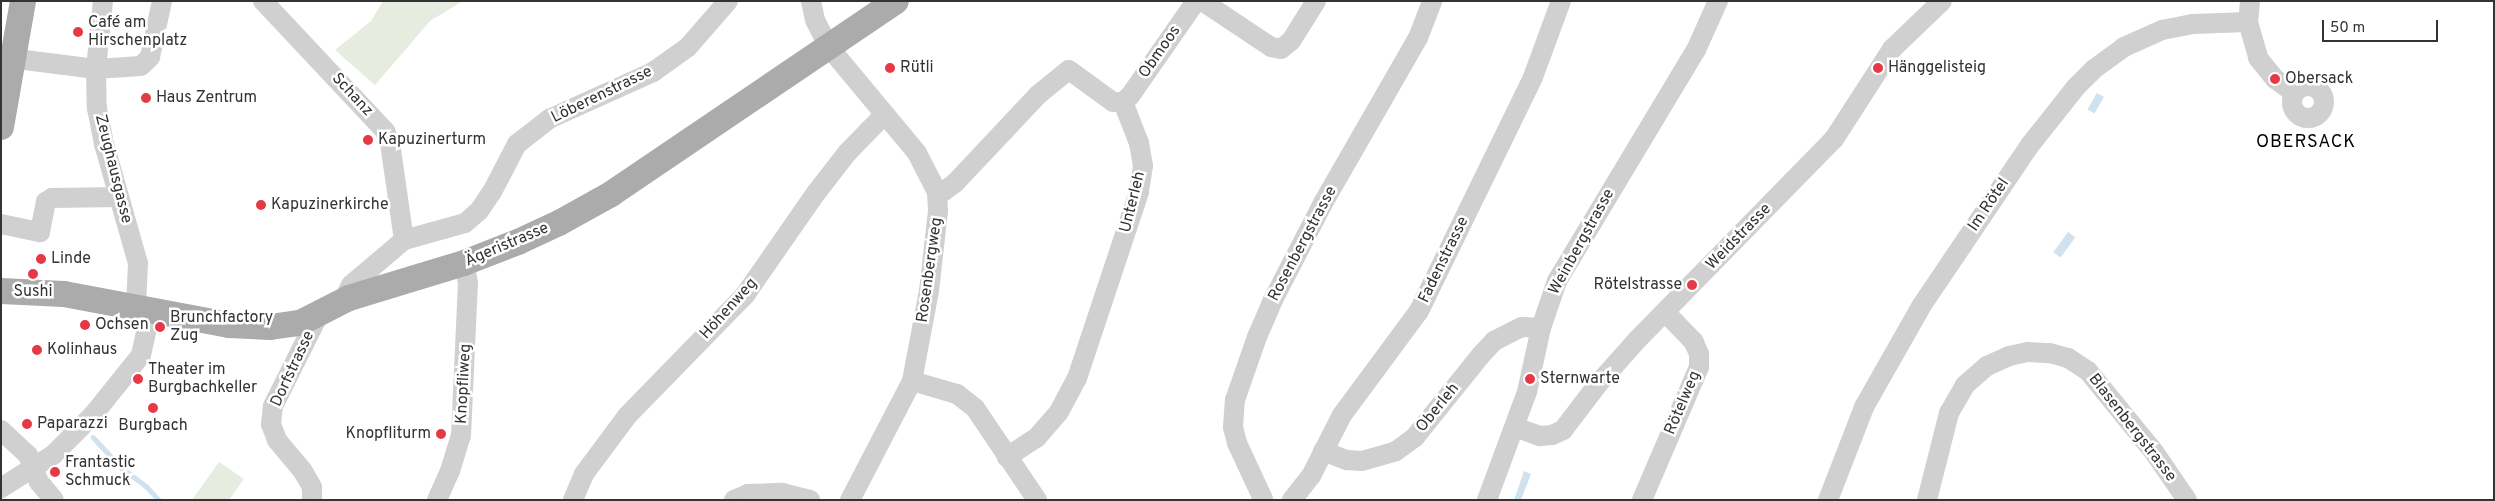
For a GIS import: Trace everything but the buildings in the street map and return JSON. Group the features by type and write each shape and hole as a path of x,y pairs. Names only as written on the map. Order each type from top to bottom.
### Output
{"main road":[{"path":"1,127 7,57 23,1"},
{"name":"Ägeristrasse","path":"13,292 64,294 229,325 270,328 300,323 318,316 349,298 464,264 518,242 611,194 896,1"},
{"path":"1,305 13,292"}],"street":[{"name":"Zeughausgasse","path":"1,488 53,455 93,415 141,355 143,308 138,263 104,144 97,108 96,69 103,1"},
{"path":"7,57 96,69 141,66 150,57 162,1"},
{"name":"Schanz","path":"263,1 385,131 390,143 404,240"},
{"name":"Löberenstrasse","path":"349,298 348,291 351,285 404,240 465,223 479,211 492,192 517,144 549,119 653,72 688,47 728,1"},
{"path":"811,1 815,20 828,46"},
{"name":"Obmoos","path":"1123,102 1130,96 1196,1"},
{"path":"1202,1 1271,48 1281,49 1291,42 1316,1"},
{"name":"Rosenbergstrasse","path":"1262,499 1237,443 1233,427 1234,400 1273,300 1323,203 1418,38 1432,1"},
{"name":"Fadenstrasse","path":"1292,500 1311,476 1342,415 1419,311 1533,77 1561,1"},
{"name":"Weinbergstrasse","path":"1487,500 1527,392 1541,328 1557,282 1696,50 1718,1"},
{"name":"Weidstrasse","path":"1515,427 1540,436 1552,435 1563,430 1638,339 1666,313 1834,139 1892,49 1942,1"},
{"path":"2250,1 2248,22 2258,58 2275,79 2294,93"},
{"name":"Im Rötel","path":"1828,500 1864,407 1922,305 2019,160 2060,104 2101,63 2124,47 2155,33 2193,24 2248,22"},
{"name":"Rosenbergweg","path":"828,46 917,153 937,192 937,234 919,352 912,381 850,500"},
{"path":"937,192 944,191 954,183 1039,94 1069,70 1113,102 1123,102"},
{"name":"Unterleh","path":"1007,457 1036,438 1060,412 1077,378 1111,281 1138,192 1143,166 1139,143 1123,102"},
{"name":"Höhenweg","path":"573,500 584,474 626,416 745,295 816,193 847,153 884,115"},
{"path":"1,224 40,232 46,202 52,198 119,197"},
{"name":"Knopfliweg","path":"436,500 450,471 461,436 468,283 464,264"},
{"name":"Rötelweg","path":"1642,500 1699,367 1699,354 1694,342 1666,313"},
{"name":"Dorfstrasse","path":"312,500 312,487 302,470 277,440 271,424 273,406 318,316"},
{"name":"Oberleh","path":"1323,450 1347,460 1362,461 1396,452 1415,437 1480,354 1494,341 1522,327 1541,328"},
{"name":"Blasenbergstrasse","path":"1927,500 1949,413 1965,385 1987,366 2009,356 2028,352 2050,353 2068,358 2088,371 2148,444 2187,500"},
{"path":"912,381 957,394 975,408 1037,500"},
{"path":"1,430 28,455 39,482 54,500"},
{"path":"734,500 748,494 782,492 810,500"}],"shaded area":[{"path":"383,1 463,1 430,21 375,85 335,50 371,21"},
{"path":"219,462 244,479 229,500 192,500"}],"water":[{"path":"2097,93 2104,97 2094,113 2088,109"},
{"path":"2068,232 2075,237 2061,258 2053,252"},
{"path":"1524,471 1531,474 1521,500 1514,500"}],"waterway":[{"path":"93,437 122,468 147,487 159,500"}],"place":[{"name":"Café am Hirschenplatz","path":"78,32"},
{"name":"Rütli","path":"890,68"},
{"name":"Hänggelisteig","path":"1878,68"},
{"name":"Obersack","path":"2275,79"},
{"name":"Haus Zentrum","path":"146,98"},
{"name":"Kapuzinerturm","path":"368,140"},
{"name":"Kapuzinerkirche","path":"261,205"},
{"name":"Linde","path":"41,259"},
{"name":"Sushi","path":"33,274"},
{"name":"Rötelstrasse","path":"1692,285"},
{"name":"Ochsen","path":"85,325"},
{"name":"Brunchfactory Zug","path":"160,327"},
{"name":"Kolinhaus","path":"37,350"},
{"name":"Theater im Burgbachkeller","path":"138,379"},
{"name":"Sternwarte","path":"1530,379"},
{"name":"Burgbach","path":"153,408"},
{"name":"Paparazzi","path":"27,424"},
{"name":"Knopfliturm","path":"441,434"},
{"name":"Frantastic Schmuck","path":"55,472"}],"district":[{"name":"OBERSACK","path":"2306,143"}]}
